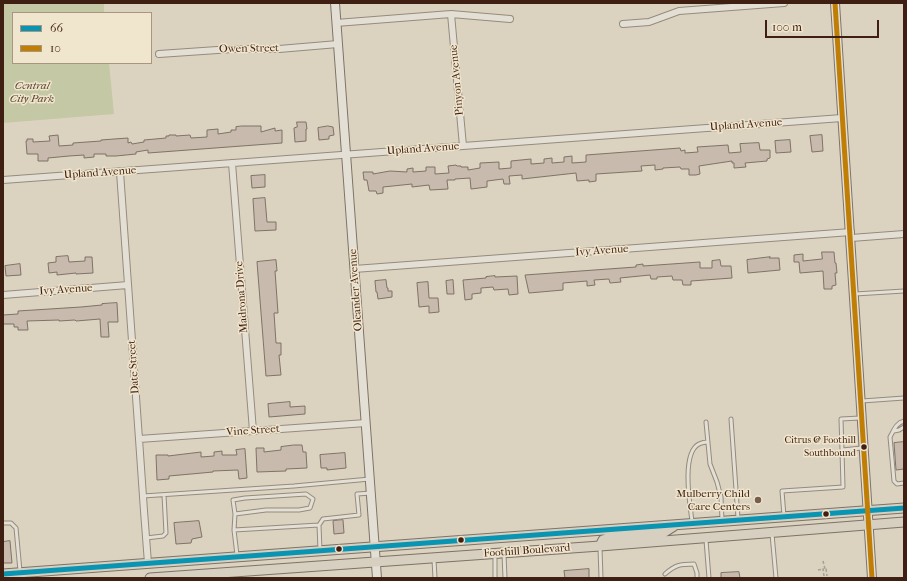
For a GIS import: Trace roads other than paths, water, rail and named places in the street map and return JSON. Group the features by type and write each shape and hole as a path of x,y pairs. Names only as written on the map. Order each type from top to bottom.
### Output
{"main road":[{"name":"Foothill Boulevard","path":"3,574 904,508"},
{"name":"Foothill Boulevard","path":"150,578 600,546 904,522"},
{"path":"600,546 603,540 609,538 663,533 675,525"}],"street":[{"name":"Oleander Avenue","path":"335,3 377,578"},
{"path":"623,24 649,22 679,11 784,3"},
{"path":"835,3 872,578"},
{"path":"336,23 451,14 510,19"},
{"name":"Pinyon Avenue","path":"451,14 463,146"},
{"name":"Owen Street","path":"159,54 232,49 279,49 338,44"},
{"name":"Upland Avenue","path":"3,180 842,118"},
{"name":"Madrona Drive","path":"232,163 253,431"},
{"name":"Date Street","path":"120,172 148,563"},
{"name":"Ivy Avenue","path":"354,269 851,235 904,234"},
{"name":"Ivy Avenue","path":"3,294 128,285"},
{"name":"Vine Street","path":"140,439 366,423"}],"lane":[{"path":"854,294 904,291"},
{"path":"861,401 904,398"},
{"path":"784,517 782,491 842,487 841,419 862,418"},
{"path":"731,419 738,520"},
{"path":"904,421 897,424 890,437 894,481 897,484 904,483"},
{"path":"706,422 710,464 721,497 722,521"},
{"path":"894,431 900,430 904,427"},
{"path":"692,524 688,482 689,458 694,447 708,442"},
{"path":"842,450 864,448"},
{"path":"142,496 294,486 370,479"},
{"path":"320,551 319,525 323,519 359,515 357,494 371,492"},
{"path":"235,514 266,510 298,510 310,508 313,499 306,494 233,500 237,557"},
{"path":"146,538 163,536 166,533 164,495"},
{"path":"3,523 11,523 16,528 21,573"},
{"path":"234,530 319,525"},
{"path":"772,532 776,578"},
{"path":"706,538 709,578"},
{"path":"600,546 601,578"},
{"path":"495,578 499,553"},
{"path":"499,553 505,578"},
{"path":"434,558 435,578"},
{"path":"665,574 672,567 681,564 694,564 697,578"}],"place":[{"name":"Citrus @ Foothill Southbound","path":"864,447"},
{"name":"Mulberry Child Care Centers","path":"758,500"}],"park label":[{"name":"Central City Park","path":"32,92"}]}
